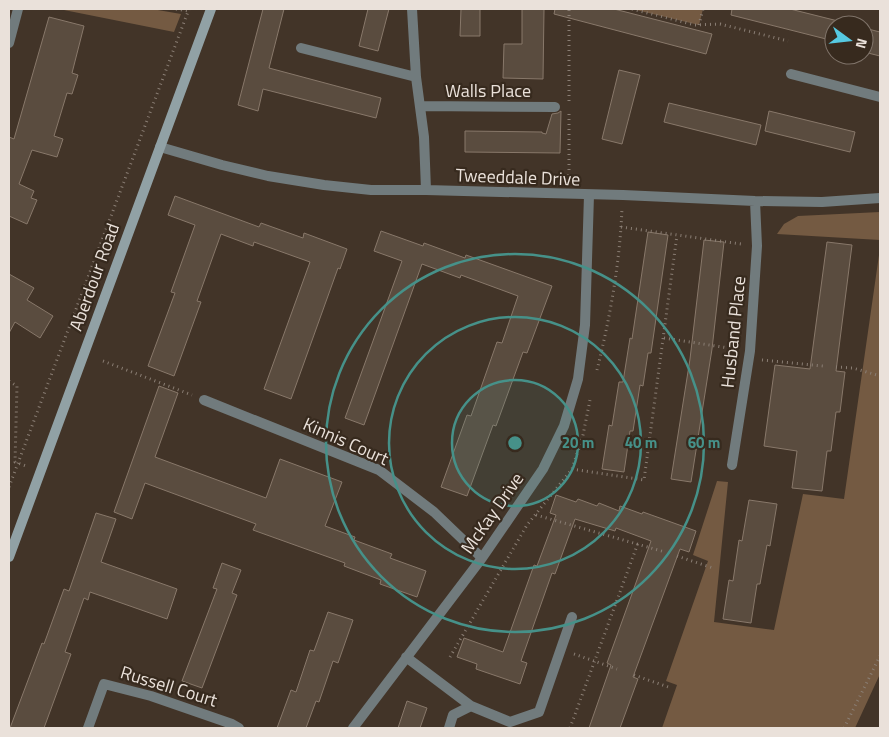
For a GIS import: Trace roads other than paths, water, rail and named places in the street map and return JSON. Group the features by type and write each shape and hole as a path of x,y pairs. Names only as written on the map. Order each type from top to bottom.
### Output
{"main road":[{"name":"Aberdour Road","path":"9,557 211,9"}],"street":[{"path":"9,43 10,32 18,9"},
{"name":"Walls Place","path":"412,9 416,77 424,137 426,190"},
{"path":"301,48 416,77"},
{"path":"792,74 880,97"},
{"name":"Walls Place","path":"421,106 555,107"},
{"name":"Tweeddale Drive","path":"160,146 222,165 268,176 371,190 426,190 755,201 822,202 880,198"},
{"name":"McKay Drive","path":"353,728 482,558 543,469 564,426 578,379 585,325 589,195"},
{"name":"Husband Place","path":"732,465 750,355 757,246 755,201"},
{"name":"Kinnis Court","path":"204,400 378,470 434,512 482,558"},
{"path":"406,657 471,706 510,722 539,712 572,617"},
{"name":"Russell Court","path":"88,728 104,684 151,696 239,728"},
{"path":"449,728 453,715 471,706"}]}
